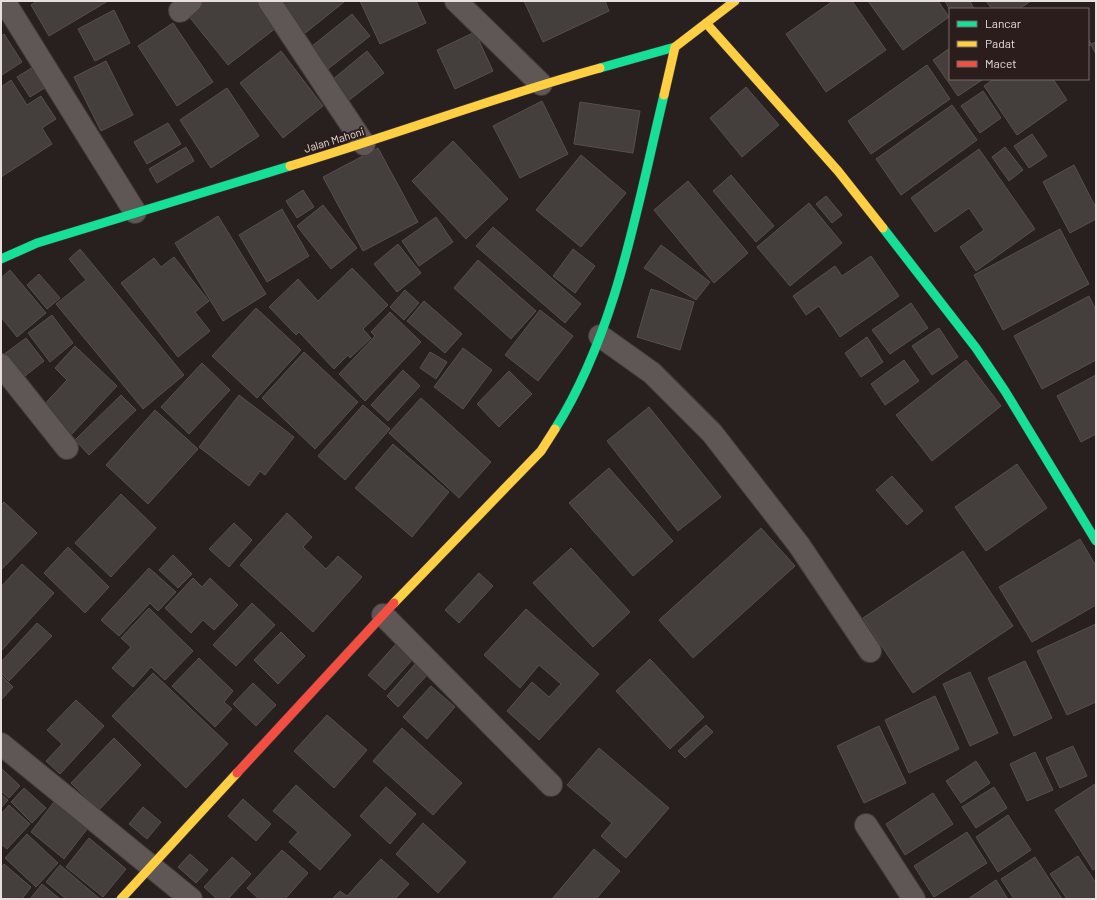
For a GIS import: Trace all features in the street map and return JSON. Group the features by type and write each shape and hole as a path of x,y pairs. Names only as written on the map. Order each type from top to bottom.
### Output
{"street":[{"path":"4,1 135,212"},
{"path":"269,1 364,144"},
{"path":"456,1 541,84"},
{"path":"121,899 383,615 541,451 579,385 600,336 621,275 675,47 735,1"},
{"path":"706,23 838,171 976,348 1005,391 1096,541"},
{"name":"Jalan Mahoni","path":"1,259 37,243 135,212 364,144 541,84 675,47"},
{"path":"600,336 652,373 712,433 799,544 870,651"},
{"path":"1,365 67,448"},
{"path":"383,615 551,785"},
{"path":"1,744 191,899"},
{"path":"866,825 914,899"}],"building":[{"path":"37,1 108,1 49,36 31,5"},
{"path":"203,1 255,1 276,28 228,65 187,14"},
{"path":"278,1 343,1 344,2 304,34"},
{"path":"360,1 416,1 426,23 380,44"},
{"path":"524,1 605,1 609,11 543,42"},
{"path":"833,1 852,1 886,50 826,92 786,34"},
{"path":"868,1 938,1 949,17 903,50"},
{"path":"945,1 970,1 974,8 949,8"},
{"path":"986,1 1031,1 1020,8 991,8"},
{"path":"114,10 130,43 95,61 78,29"},
{"path":"352,14 370,36 328,69 311,47"},
{"path":"173,23 213,82 177,106 138,46"},
{"path":"475,32 493,71 455,89 437,50"},
{"path":"4,34 22,62 2,75 1,36"},
{"path":"1089,40 1091,44 1096,42 1096,54 1091,45 1089,46"},
{"path":"949,49 949,80 982,80 958,96 933,60"},
{"path":"281,51 323,106 283,138 240,83"},
{"path":"367,51 384,73 348,101 332,80"},
{"path":"106,61 133,115 101,131 74,77"},
{"path":"38,64 51,84 30,97 17,77"},
{"path":"927,65 950,99 871,154 848,121"},
{"path":"11,80 27,105 41,96 56,119 42,128 52,144 1,177 1,87"},
{"path":"993,80 1054,80 1067,100 1017,135 984,86"},
{"path":"746,87 779,125 742,157 710,118"},
{"path":"227,88 259,136 211,168 180,120"},
{"path":"983,91 1001,118 980,133 961,106"},
{"path":"542,101 568,154 520,178 493,126"},
{"path":"580,102 640,111 633,153 574,144"},
{"path":"952,105 977,140 901,195 876,159"},
{"path":"168,123 181,144 147,164 134,142"},
{"path":"1032,134 1047,156 1029,168 1014,146"},
{"path":"453,141 508,199 466,239 412,181"},
{"path":"186,147 194,161 157,183 149,169"},
{"path":"1005,147 1023,170 1009,181 992,157"},
{"path":"378,148 418,222 363,251 323,177"},
{"path":"979,149 1035,229 976,271 960,247 984,230 969,208 935,232 911,198"},
{"path":"581,155 626,193 581,247 536,210"},
{"path":"1074,165 1096,208 1096,219 1070,233 1043,182"},
{"path":"731,175 774,226 756,242 713,191"},
{"path":"688,181 748,253 714,283 654,210"},
{"path":"303,190 314,207 297,218 286,201"},
{"path":"826,196 842,215 832,223 816,204"},
{"path":"809,203 842,243 790,286 757,247"},
{"path":"323,205 357,248 331,269 297,226"},
{"path":"282,209 309,256 267,282 239,235"},
{"path":"218,216 266,294 223,321 175,243"},
{"path":"436,217 453,242 419,266 402,241"},
{"path":"493,227 581,304 565,323 476,246"},
{"path":"1060,229 1089,284 1003,330 974,275"},
{"path":"398,244 421,273 397,292 374,264"},
{"path":"661,245 710,282 696,300 644,268"},
{"path":"80,249 184,375 143,409 56,304 86,280 69,259"},
{"path":"573,249 595,266 575,293 553,276"},
{"path":"871,256 899,296 840,337 819,306 806,315 793,296 835,266 842,276"},
{"path":"174,257 209,301 195,312 210,331 178,357 121,283 154,258 161,267"},
{"path":"478,260 536,311 511,339 454,288"},
{"path":"352,268 388,305 363,329 371,338 350,358 348,355 334,369 299,332 296,335 269,307 298,279 318,301"},
{"path":"10,270 46,313 17,337 1,317 1,278"},
{"path":"39,274 60,298 47,309 27,285"},
{"path":"651,289 694,302 680,350 637,337"},
{"path":"405,290 419,303 404,320 390,307"},
{"path":"1089,296 1096,310 1096,360 1042,389 1014,336"},
{"path":"424,301 462,334 445,353 407,321"},
{"path":"911,303 928,328 890,354 872,330"},
{"path":"256,308 301,350 257,398 212,356"},
{"path":"540,310 573,336 538,381 505,355"},
{"path":"390,312 421,342 365,401 339,374 375,336 371,332"},
{"path":"52,315 73,343 50,362 28,333"},
{"path":"939,328 958,357 932,375 912,346"},
{"path":"867,337 883,362 861,377 845,353"},
{"path":"26,338 44,361 21,379 3,355"},
{"path":"75,346 117,386 70,436 41,408 67,380 55,368"},
{"path":"463,348 492,370 463,409 434,387"},
{"path":"304,352 358,402 315,449 262,398"},
{"path":"430,352 447,362 436,379 420,368"},
{"path":"904,360 919,381 885,405 871,384"},
{"path":"966,360 1001,406 932,461 896,415"},
{"path":"202,363 230,390 189,434 161,407"},
{"path":"403,370 420,386 388,421 371,405"},
{"path":"509,371 532,394 499,427 477,404"},
{"path":"1096,375 1096,434 1081,442 1057,396"},
{"path":"121,395 136,410 89,455 75,440"},
{"path":"239,395 294,437 265,475 260,471 249,486 199,447"},
{"path":"421,398 491,462 459,498 389,433"},
{"path":"363,405 390,429 345,480 318,456"},
{"path":"649,407 721,497 678,531 607,441"},
{"path":"155,410 198,449 148,504 106,465"},
{"path":"393,444 449,492 412,537 355,488"},
{"path":"1017,464 1047,508 986,551 955,507"},
{"path":"609,468 673,541 633,576 569,503"},
{"path":"892,476 923,511 907,525 876,490"},
{"path":"121,494 156,528 111,577 75,543"},
{"path":"4,502 37,533 1,570 1,505"},
{"path":"287,513 312,537 303,547 326,569 338,556 362,577 313,632 240,565"},
{"path":"234,523 252,540 229,567 209,549"},
{"path":"761,528 795,566 693,658 659,620"},
{"path":"1080,539 1096,566 1096,605 1032,642 999,587"},
{"path":"68,547 109,587 85,613 44,573"},
{"path":"571,548 630,612 593,647 533,583"},
{"path":"963,551 1013,626 913,693 863,618"},
{"path":"173,555 192,574 178,588 159,570"},
{"path":"22,564 54,593 1,651 1,587"},
{"path":"149,568 176,592 158,611 150,603 119,636 101,620"},
{"path":"479,573 493,586 459,623 445,610"},
{"path":"193,578 202,587 210,578 238,605 214,630 203,620 191,633 165,608"},
{"path":"252,603 275,625 236,666 213,645"},
{"path":"149,608 193,651 165,680 151,667 133,687 112,668 131,647 121,638"},
{"path":"526,609 599,674 539,740 507,711 532,682 549,697 561,684 539,665 520,688 484,655"},
{"path":"37,623 52,636 9,681 1,673 1,662"},
{"path":"1096,624 1096,702 1067,715 1037,651"},
{"path":"281,632 305,656 278,684 254,660"},
{"path":"396,644 413,659 385,690 368,675"},
{"path":"199,658 233,691 224,702 232,709 215,727 172,686"},
{"path":"650,659 704,717 670,749 616,691"},
{"path":"1025,661 1052,718 1014,736 988,678"},
{"path":"416,663 428,674 398,707 387,696"},
{"path":"970,672 998,733 970,746 943,684"},
{"path":"153,673 228,744 186,788 112,716"},
{"path":"1,675 13,687 1,700"},
{"path":"253,683 276,705 256,726 233,704"},
{"path":"431,686 455,707 427,739 403,717"},
{"path":"935,696 959,749 909,773 885,720"},
{"path":"76,700 104,726 60,774 46,761 62,744 47,730"},
{"path":"327,715 367,750 334,788 294,751"},
{"path":"706,725 713,732 685,758 678,751"},
{"path":"879,726 906,783 864,803 837,746"},
{"path":"402,728 462,783 433,815 373,761"},
{"path":"114,738 141,765 99,810 71,783"},
{"path":"1073,746 1087,776 1060,788 1046,758"},
{"path":"599,748 669,808 626,858 601,836 612,823 567,785"},
{"path":"1035,752 1053,790 1027,801 1010,764"},
{"path":"976,761 990,783 961,803 946,781"},
{"path":"1,768 20,786 9,798 1,791"},
{"path":"1095,784 1096,868 1093,870 1055,810"},
{"path":"296,785 351,835 320,870 289,842 298,832 273,811"},
{"path":"386,787 416,814 390,844 360,816"},
{"path":"994,787 1007,808 976,828 962,807"},
{"path":"24,788 46,808 32,823 11,802"},
{"path":"933,793 953,824 905,855 886,824"},
{"path":"1,794 8,800 1,808"},
{"path":"243,799 271,824 256,841 228,816"},
{"path":"54,802 87,829 64,859 31,832"},
{"path":"9,805 30,824 7,849 1,844 1,814"},
{"path":"143,807 161,822 147,839 129,824"},
{"path":"1008,815 1031,850 998,872 976,837"},
{"path":"423,823 466,862 438,893 396,854"},
{"path":"967,832 987,863 934,897 914,866"},
{"path":"27,834 58,863 36,887 5,858"},
{"path":"89,838 126,869 103,897 66,867"},
{"path":"594,849 620,871 596,899 552,899"},
{"path":"282,850 308,873 285,899 259,899 247,888"},
{"path":"190,854 208,870 196,883 178,867"},
{"path":"1078,856 1096,883 1096,896 1092,899 1067,899 1050,874"},
{"path":"232,857 251,874 228,899 217,899 204,887"},
{"path":"1035,857 1062,899 1014,899 1001,879"},
{"path":"381,859 409,884 395,899 332,899 340,891 347,896"},
{"path":"4,864 31,887 22,899 1,899 1,868"},
{"path":"60,865 100,899 66,899 46,882"},
{"path":"996,880 1008,899 968,899"},
{"path":"42,884 60,899 30,899"}],"traffic: fast":[{"path":"600,68 675,47"},
{"path":"555,429 576,391 594,351 610,309 634,224 664,95"},
{"path":"1,259 37,243 290,166"},
{"path":"883,228 976,348 1005,391 1096,541"}],"traffic: slow":[{"path":"664,95 675,47 735,1"},
{"path":"706,23 838,171 883,228"},
{"path":"290,166 522,91 600,68"},
{"path":"394,603 541,451 555,429"},
{"path":"121,899 237,773"}],"traffic: jam":[{"path":"237,773 394,603"}]}
